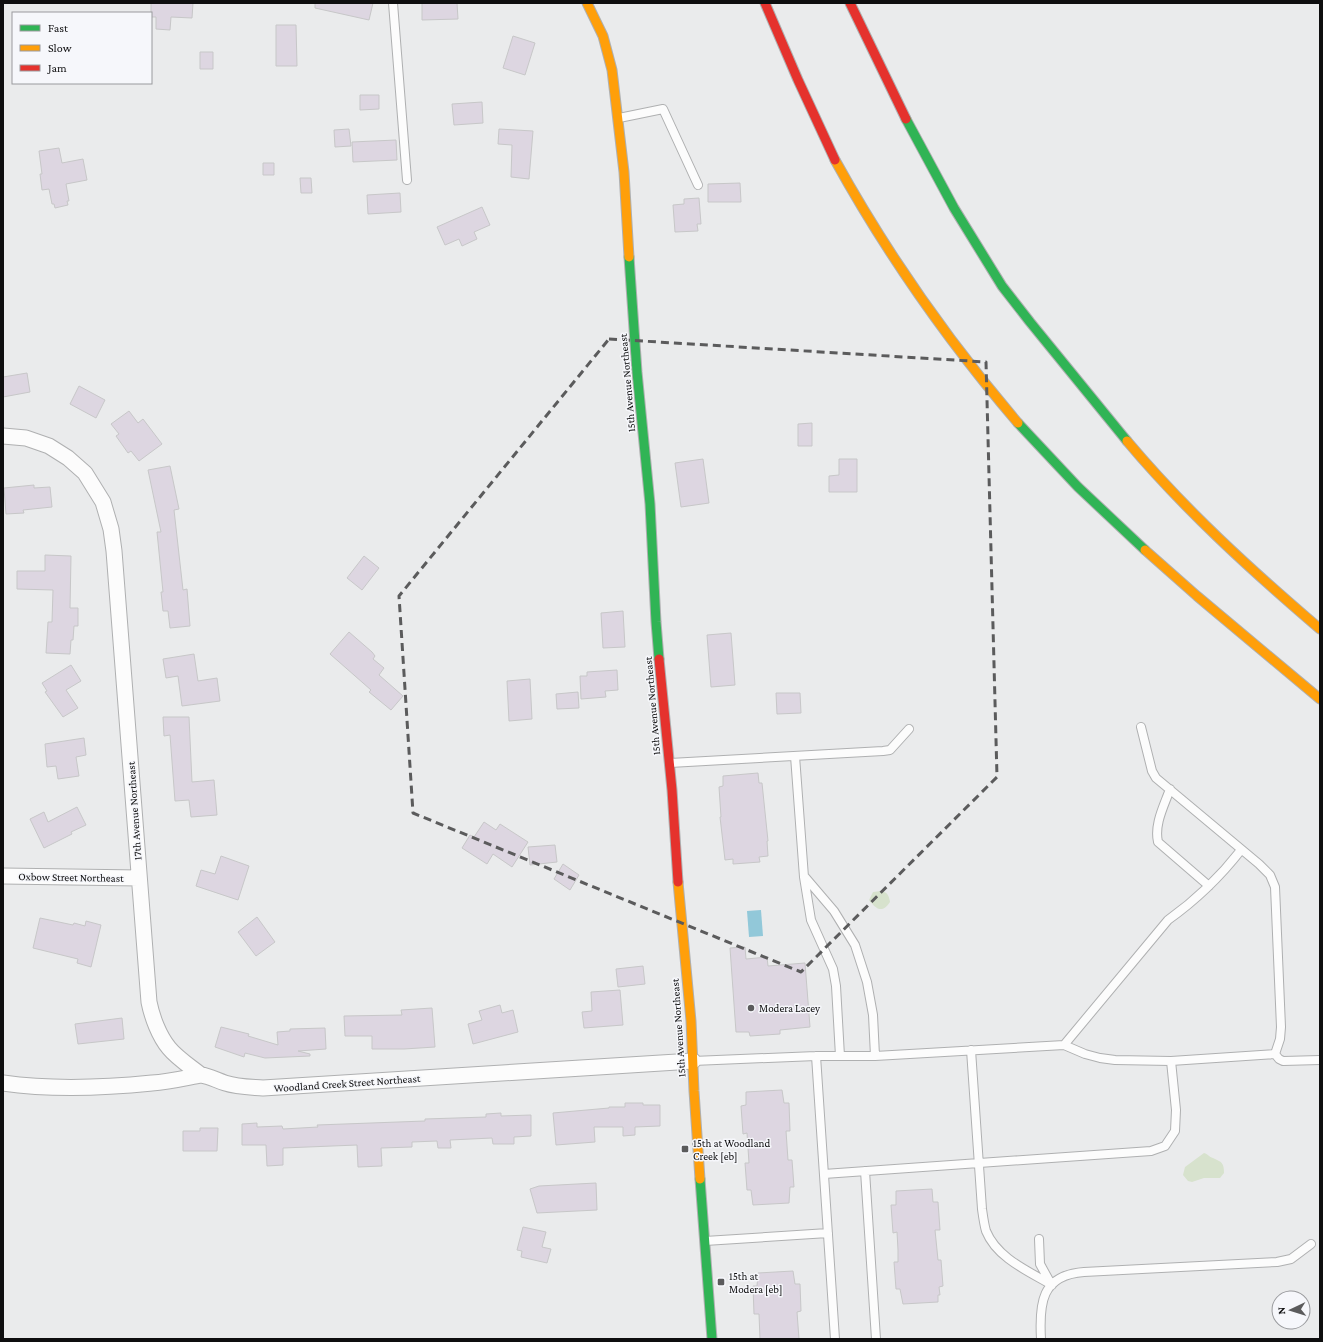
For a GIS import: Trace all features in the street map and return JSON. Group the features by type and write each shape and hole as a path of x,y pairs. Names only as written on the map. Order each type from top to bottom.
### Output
{"main road":[{"name":"15th Avenue Northeast","path":"587,3 603,36 612,70 624,172 637,372 650,504 656,622 669,764 680,913 691,1021 712,1339"},
{"path":"765,3 805,98 834,158 895,260 928,309 963,356 1038,445 1120,527 1320,699"},
{"path":"850,3 887,80 939,179 995,274 1033,325 1109,420 1180,501 1267,584 1320,629"}],"street":[{"name":"17th Avenue Northeast","path":"3,436 26,438 49,446 68,458 85,473 103,502 111,529 114,550 149,1002 158,1031 169,1048 201,1075"},
{"name":"Oxbow Street Northeast","path":"3,876 139,878"},
{"name":"Woodland Creek Street Northeast","path":"3,1083 31,1087 64,1088 154,1083 201,1075 243,1087 263,1088 693,1061"}],"lane":[{"path":"393,3 407,180"},
{"path":"618,119 663,109 698,185"},
{"path":"1141,727 1152,771 1156,778 1259,864 1270,875 1274,887 1281,1027 1280,1039 1275,1054"},
{"path":"669,764 890,750 909,730"},
{"path":"796,756 804,877 811,920 833,969 836,986 840,1056"},
{"path":"1170,789 1157,825 1156,834 1158,842 1209,886"},
{"path":"1064,1045 1168,920 1189,905 1225,870 1242,850"},
{"path":"804,877 834,911 855,944 867,982 873,1015 875,1056"},
{"path":"693,1061 816,1056 875,1056 1064,1045 1085,1054 1100,1058 1171,1061 1275,1054"},
{"path":"971,1050 982,1210 986,1230 996,1248 1018,1266 1052,1285"},
{"path":"1275,1054 1279,1059 1284,1061 1320,1060"},
{"path":"816,1056 835,1339"},
{"path":"824,1174 1151,1151 1165,1146 1175,1130 1176,1110 1171,1061"},
{"path":"865,1171 876,1339"},
{"path":"705,1241 828,1233"},
{"path":"1039,1239 1040,1264 1052,1285"},
{"path":"1041,1339 1041,1304 1044,1296 1052,1285 1059,1279 1077,1273 1277,1262 1291,1259 1311,1244"}],"highlighted area":[{"path":"609,339 986,362 997,777 801,972 413,813 399,596"}],"green space":[{"path":"881,891 887,894 890,902 884,908 879,909 869,900 873,892"},
{"path":"1204,1153 1222,1163 1224,1173 1220,1178 1204,1178 1192,1182 1188,1181 1183,1175 1185,1167"}],"water":[{"path":"761,910 763,936 749,937 747,911"}],"building":[{"path":"151,3 193,3 192,18 171,17 170,30 156,29 156,17 152,17"},
{"path":"315,3 373,3 369,20 315,8"},
{"path":"422,3 457,3 458,19 422,20"},
{"path":"276,25 296,25 297,66 276,66"},
{"path":"513,36 535,43 525,75 503,68"},
{"path":"200,52 213,52 213,69 200,69"},
{"path":"360,95 379,95 379,109 360,110"},
{"path":"482,102 483,123 454,125 452,104"},
{"path":"349,129 351,146 335,147 334,130"},
{"path":"499,129 533,131 529,179 511,177 512,145 498,144"},
{"path":"396,140 397,160 353,162 352,142"},
{"path":"59,148 62,163 83,159 87,180 66,184 69,201 67,201 68,205 55,208 54,204 52,204 49,189 42,190 40,174 42,174 39,151"},
{"path":"263,163 274,163 274,175 263,175"},
{"path":"300,178 311,178 312,193 301,193"},
{"path":"740,183 741,202 708,202 708,184"},
{"path":"400,193 401,212 368,214 367,195"},
{"path":"699,198 701,224 697,224 698,231 675,232 673,205 684,204 684,199"},
{"path":"482,207 490,225 474,232 477,239 462,246 459,239 445,245 437,227"},
{"path":"27,373 30,392 3,397 3,377"},
{"path":"79,386 105,400 96,418 70,404"},
{"path":"129,411 138,423 143,419 162,444 139,461 131,451 128,453 116,436 119,434 111,424"},
{"path":"812,423 812,446 798,446 798,424"},
{"path":"703,459 709,503 681,507 675,463"},
{"path":"839,459 857,459 857,492 829,492 829,476 839,475"},
{"path":"170,466 179,509 174,510 183,590 187,589 190,626 170,628 168,611 163,611 161,592 163,592 157,532 161,532 148,470"},
{"path":"34,485 34,488 50,487 52,507 23,510 24,513 6,514 4,488"},
{"path":"45,555 71,556 70,608 78,608 78,626 74,626 70,654 46,653 48,622 52,622 53,590 17,589 17,571 45,571"},
{"path":"364,556 379,568 362,590 347,578"},
{"path":"623,611 625,647 603,648 601,613"},
{"path":"349,632 372,652 375,656 373,659 384,668 379,675 403,696 391,710 369,692 371,690 330,654"},
{"path":"731,633 735,685 711,687 707,635"},
{"path":"194,654 198,681 217,678 220,701 182,706 178,676 166,678 163,659"},
{"path":"71,665 81,681 66,690 78,708 63,717 45,692 47,691 42,683"},
{"path":"617,670 618,690 605,691 606,697 581,699 580,676 587,676 587,672"},
{"path":"530,679 532,719 509,721 507,681"},
{"path":"578,692 579,708 557,709 556,694"},
{"path":"776,693 800,693 801,713 777,714"},
{"path":"163,717 189,717 192,782 214,780 217,815 191,817 189,800 175,801 170,735 164,736"},
{"path":"84,738 86,755 76,757 79,776 58,779 56,766 47,767 45,744"},
{"path":"758,773 759,783 762,783 768,841 768,856 759,857 760,862 733,864 733,859 725,860 720,817 719,787 723,786 723,776"},
{"path":"77,807 86,825 44,848 30,819 44,812 48,822"},
{"path":"484,822 496,830 500,824 528,842 512,867 493,854 487,864 462,848 470,835 474,837"},
{"path":"555,845 557,862 530,865 528,847"},
{"path":"221,856 249,866 238,900 196,886 201,870 215,874"},
{"path":"563,864 579,875 570,890 554,879"},
{"path":"257,917 275,942 256,956 238,932"},
{"path":"40,918 73,925 74,923 85,926 86,921 101,925 91,967 77,963 78,959 33,948"},
{"path":"745,947 746,959 767,957 768,966 805,963 810,1027 780,1030 780,1034 750,1036 749,1032 736,1032 730,948"},
{"path":"643,966 645,984 618,987 616,969"},
{"path":"620,990 623,1025 584,1028 582,1012 592,1011 591,992"},
{"path":"500,1005 502,1013 513,1010 518,1032 473,1044 468,1024 482,1020 479,1011"},
{"path":"432,1008 435,1047 372,1049 372,1036 345,1036 344,1016 402,1015 401,1010"},
{"path":"122,1018 124,1039 78,1044 75,1024"},
{"path":"221,1027 249,1034 248,1036 278,1045 277,1032 290,1031 290,1029 325,1028 326,1049 298,1051 310,1054 310,1056 265,1058 245,1053 244,1057 215,1047"},
{"path":"782,1090 784,1103 789,1103 790,1131 786,1131 788,1160 792,1160 794,1187 790,1187 789,1203 753,1205 751,1190 747,1190 745,1163 749,1163 747,1133 743,1134 741,1106 746,1105 746,1092"},
{"path":"625,1103 660,1105 660,1126 635,1127 635,1135 623,1136 623,1127 594,1127 595,1142 556,1145 553,1113 609,1107 625,1107"},
{"path":"501,1113 501,1116 531,1115 531,1136 514,1137 514,1144 493,1144 492,1138 450,1140 451,1148 438,1148 437,1141 412,1142 412,1147 381,1148 382,1166 358,1167 357,1145 283,1148 283,1165 267,1166 266,1145 242,1145 242,1124 257,1123 257,1127 282,1126 283,1129 318,1127 317,1125 486,1117 486,1114"},
{"path":"200,1128 218,1128 217,1151 183,1151 183,1131 200,1131"},
{"path":"596,1183 597,1210 537,1213 530,1189 539,1186"},
{"path":"932,1189 933,1202 938,1202 940,1230 935,1230 938,1260 941,1260 943,1286 939,1287 940,1295 938,1295 938,1302 903,1304 900,1289 896,1289 894,1262 898,1262 897,1232 893,1233 891,1205 896,1205 896,1191"},
{"path":"523,1227 546,1232 542,1247 551,1249 547,1263 521,1257 522,1251 517,1250"},
{"path":"793,1271 795,1284 800,1284 801,1311 797,1312 799,1339 760,1339 759,1314 754,1314 753,1286 757,1286 758,1273"}],"traffic: fast":[{"path":"906,119 954,208 1002,286 1127,441"},
{"path":"629,257 637,372 650,504 659,659"},
{"path":"1018,423 1078,487 1145,550"},
{"path":"700,1179 712,1339"}],"traffic: slow":[{"path":"587,3 603,36 612,70 624,172 629,257"},
{"path":"835,160 897,263 967,361 1018,423"},
{"path":"1127,441 1172,491 1219,539 1320,629"},
{"path":"1145,550 1197,596 1320,699"},
{"path":"678,882 691,1021 700,1179"}],"traffic: jam":[{"path":"765,3 798,80 835,160"},
{"path":"850,3 906,119"},
{"path":"659,659 672,790 678,882"}],"place":[{"name":"Modera Lacey","path":"751,1008"},
{"name":"15th at Woodland Creek [eb]","path":"685,1149"},
{"name":"15th at Modera [eb]","path":"721,1282"}]}
